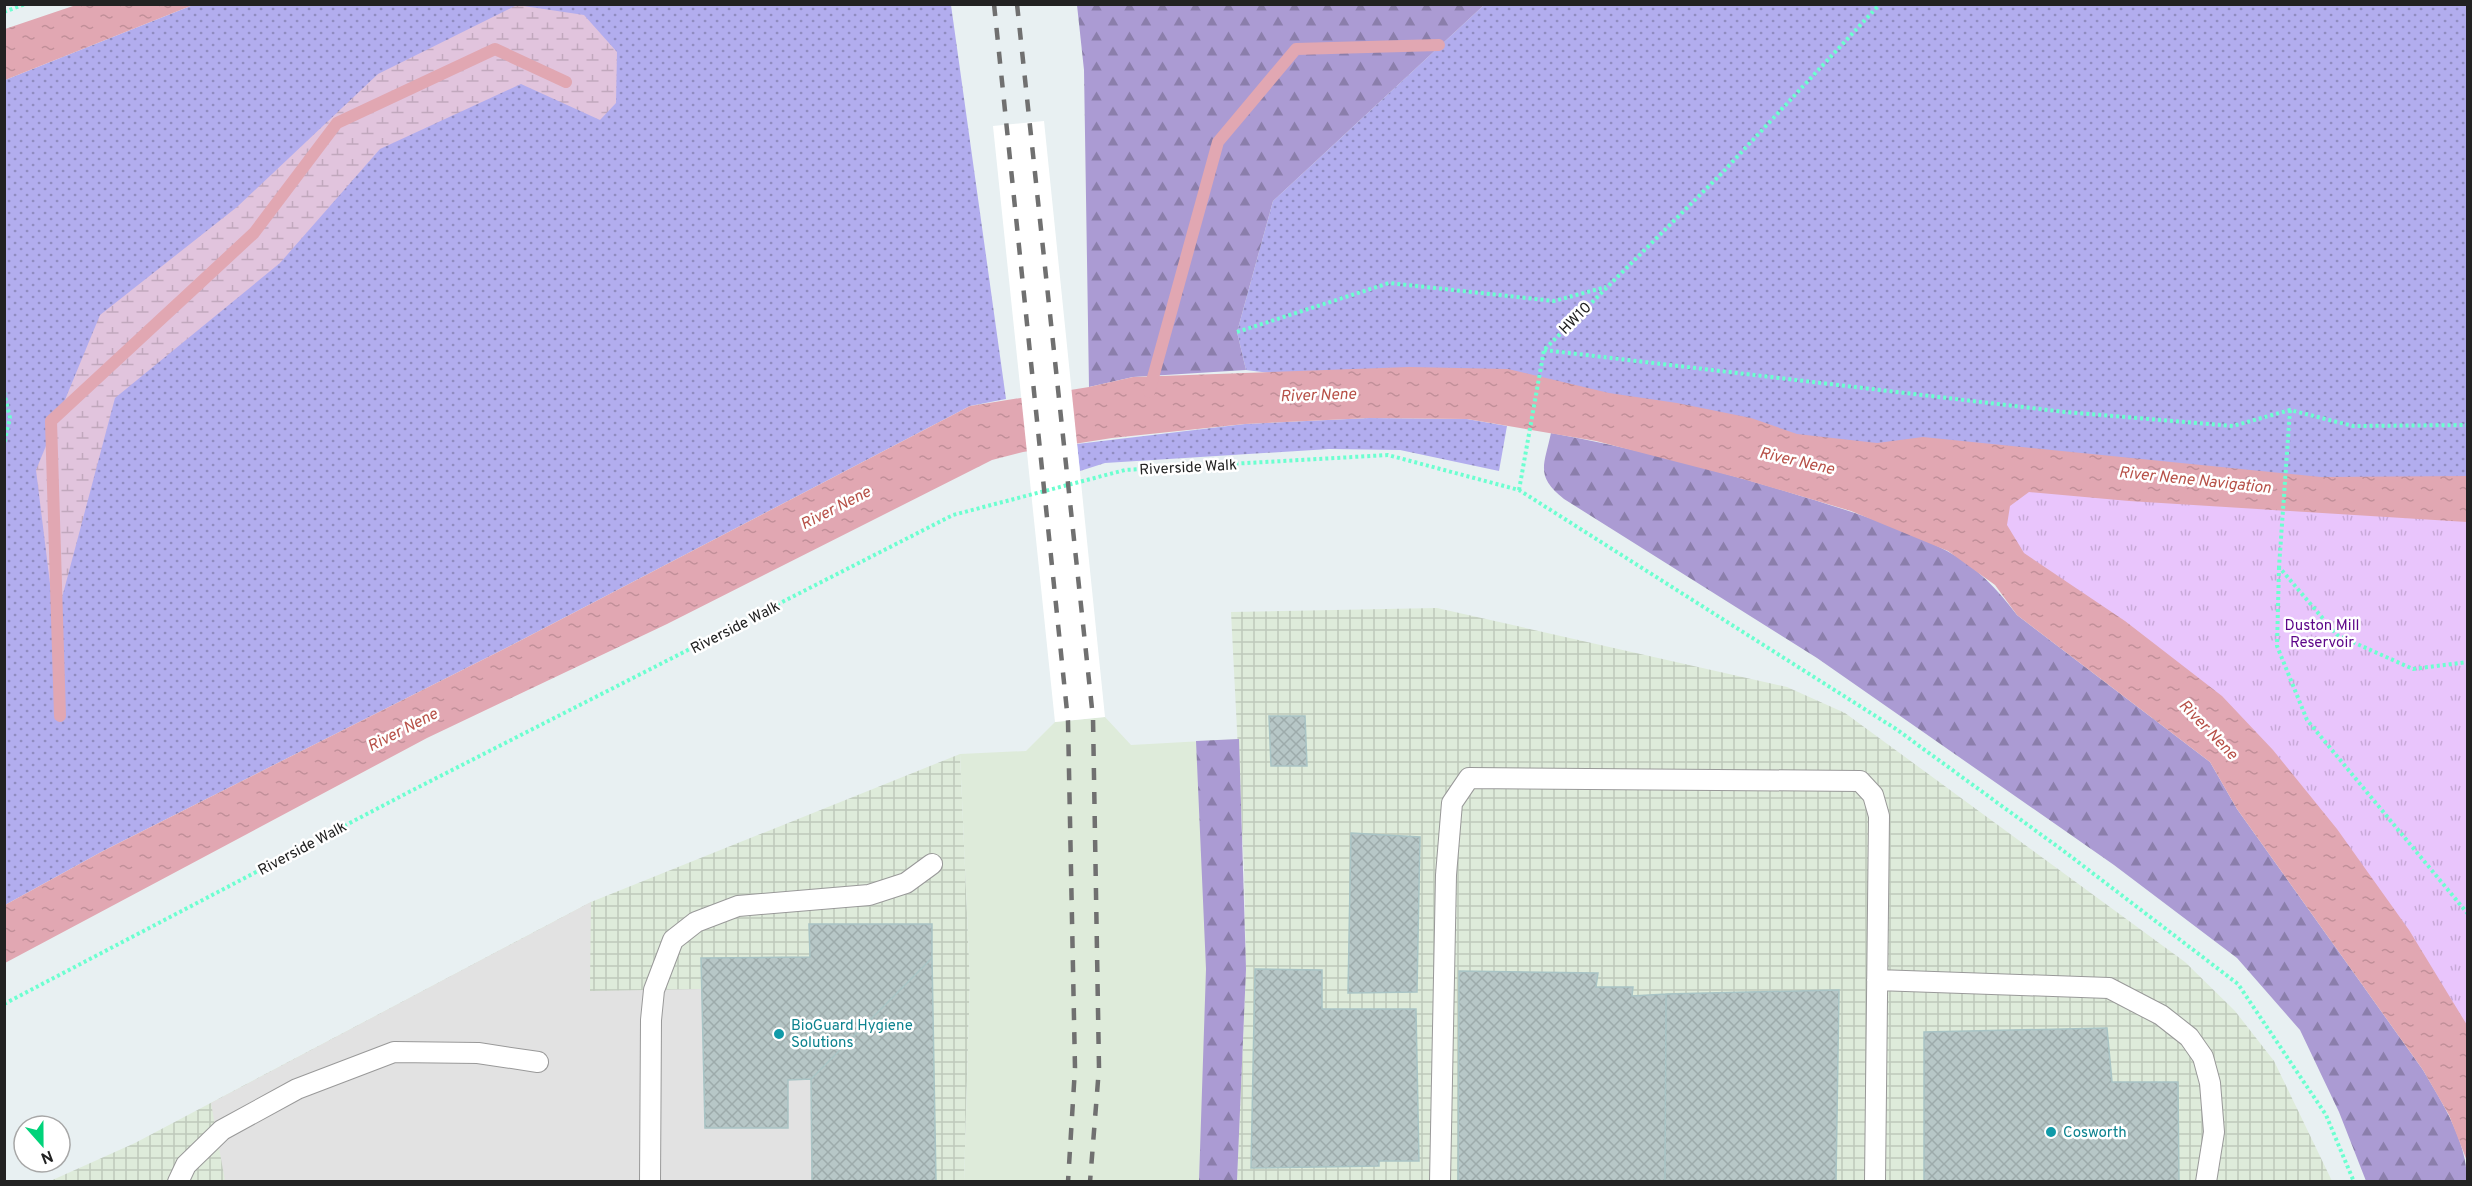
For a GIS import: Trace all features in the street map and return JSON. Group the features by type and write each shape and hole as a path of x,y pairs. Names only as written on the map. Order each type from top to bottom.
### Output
{"lane":[{"path":"1440,1182 1446,875 1452,803 1469,778 1860,781 1873,795 1879,816 1875,1182"},
{"path":"650,1182 651,1020 654,990 673,940 696,922 738,906 869,895 906,883 932,864"},
{"path":"1877,980 2109,988 2161,1015 2189,1037 2204,1057 2210,1083 2214,1132 2206,1182"},
{"path":"178,1182 186,1165 222,1130 297,1089 394,1052 478,1053 538,1062"}],"path":[{"path":"4,12 25,4"},
{"name":"HW10","path":"1544,350 1722,173 1880,4"},
{"path":"1237,332 1389,283 1554,301 1607,287"},
{"path":"1519,490 1544,350 2065,412 2233,426 2290,410 2353,426 2468,425"},
{"path":"4,392 9,418 4,444"},
{"path":"2290,410 2279,566 2277,646 2307,720 2468,914"},
{"name":"Riverside Walk","path":"4,1004 410,792 953,515 1125,470 1388,455 1519,490 1896,729 2065,852 2238,984 2326,1115 2354,1182"},
{"path":"2279,566 2337,635 2413,669 2468,662"}],"shaded area":[{"path":"193,5 951,5 1006,399 970,406 506,648 103,851 5,905 5,80"},
{"path":"1484,5 2467,5 2467,489 2237,483 1611,415 1246,370 1237,332 1273,201"},
{"path":"1369,418 1467,419 1507,426 1499,471 1400,450 1329,449 1105,463 1080,471 1077,444 1245,424"},
{"path":"1437,608 1787,687 1845,713 2185,962 2235,1011 2274,1061 2332,1181 1237,1181 1246,969 1244,867 1231,612"},
{"path":"1105,717 1131,745 1239,739 1246,969 1237,1181 964,1181 970,980 960,754 1026,751 1055,722"},
{"path":"960,754 970,980 964,1181 48,1182 66,1174 72,1174 72,1171 135,1143 591,902"},
{"path":"591,902 590,991 702,989 705,1128 787,1128 788,1080 811,1079 812,1181 225,1181 211,1103"}],"green space":[{"path":"517,5 584,15 617,52 616,103 600,120 521,84 380,149 280,263 115,398 55,624 36,470 100,315 237,207 378,74"},
{"path":"1077,5 1484,5 1273,201 1237,332 1246,370 1133,377 1089,387 1084,70"},
{"path":"1551,433 1698,466 1847,510 1928,541 1958,557 1977,571 2017,615 2210,762 2237,809 2423,1070 2446,1110 2458,1137 2466,1166 2467,1181 2366,1181 2339,1112 2300,1030 2237,958 2114,865 1817,658 1564,499 1545,477 1544,462"},
{"name":"Duston Mill Reservoir","path":"2467,489 2467,1092 2279,805 1926,491"},
{"path":"1239,739 1246,969 1237,1181 1199,1181 1206,969 1196,741"}],"water":[{"path":"76,5 193,5 5,80 5,29"},
{"path":"1409,367 1508,369 1609,393 1677,403 1751,418 1797,434 1877,443 1923,437 2321,477 2467,476 2467,522 2129,501 2029,492 2010,506 2007,525 2024,553 2125,621 2222,696 2273,750 2337,829 2409,930 2467,1025 2467,1161 2449,1115 2423,1070 2237,809 2210,762 2017,615 1995,585 1948,551 1851,511 1743,479 1596,441 1467,419 1369,418 1245,424 1112,438 1023,452 992,460 667,624 427,738 5,963 5,905 103,851 506,648 970,406 1089,387 1133,377"}],"pier":[{"path":"1044,121 1105,717 1055,722 993,126"}],"building":[{"path":"1269,716 1305,716 1307,766 1271,766"},
{"path":"1351,833 1420,837 1417,992 1348,993"},
{"name":"BioGuard Hygiene Solutions","path":"809,924 932,924 932,958 811,1079 788,1080 788,1128 705,1128 701,958 810,957"},
{"path":"932,958 936,1182 812,1182 811,1079"},
{"path":"1255,969 1322,970 1322,1009 1416,1009 1419,1161 1379,1161 1379,1166 1251,1168"},
{"path":"1459,971 1598,973 1596,987 1633,987 1632,996 1666,994 1665,1182 1458,1182"},
{"path":"1839,990 1836,1182 1665,1181 1666,994"},
{"name":"Cosworth","path":"2107,1028 2112,1082 2178,1082 2179,1182 1924,1182 1924,1032"}],"waterway":[{"path":"1149,392 1218,142 1296,49 1439,45"},
{"path":"60,716 51,421 254,233 337,123 495,49 566,82"}],"railway":[{"path":"994,4 1068,721 1075,1068 1068,1182"},
{"path":"1017,4 1093,718 1099,1068 1090,1182"}],"place":[{"name":"BioGuard Hygiene Solutions","path":"779,1034"},
{"name":"Cosworth","path":"2051,1132"}],"water label":[{"name":"River Nene","path":"1318,394"},
{"name":"River Nene","path":"1797,460"},
{"name":"River Nene Navigation","path":"2195,479"},
{"name":"River Nene","path":"835,507"},
{"name":"River Nene","path":"402,729"},
{"name":"River Nene","path":"2209,729"}]}
